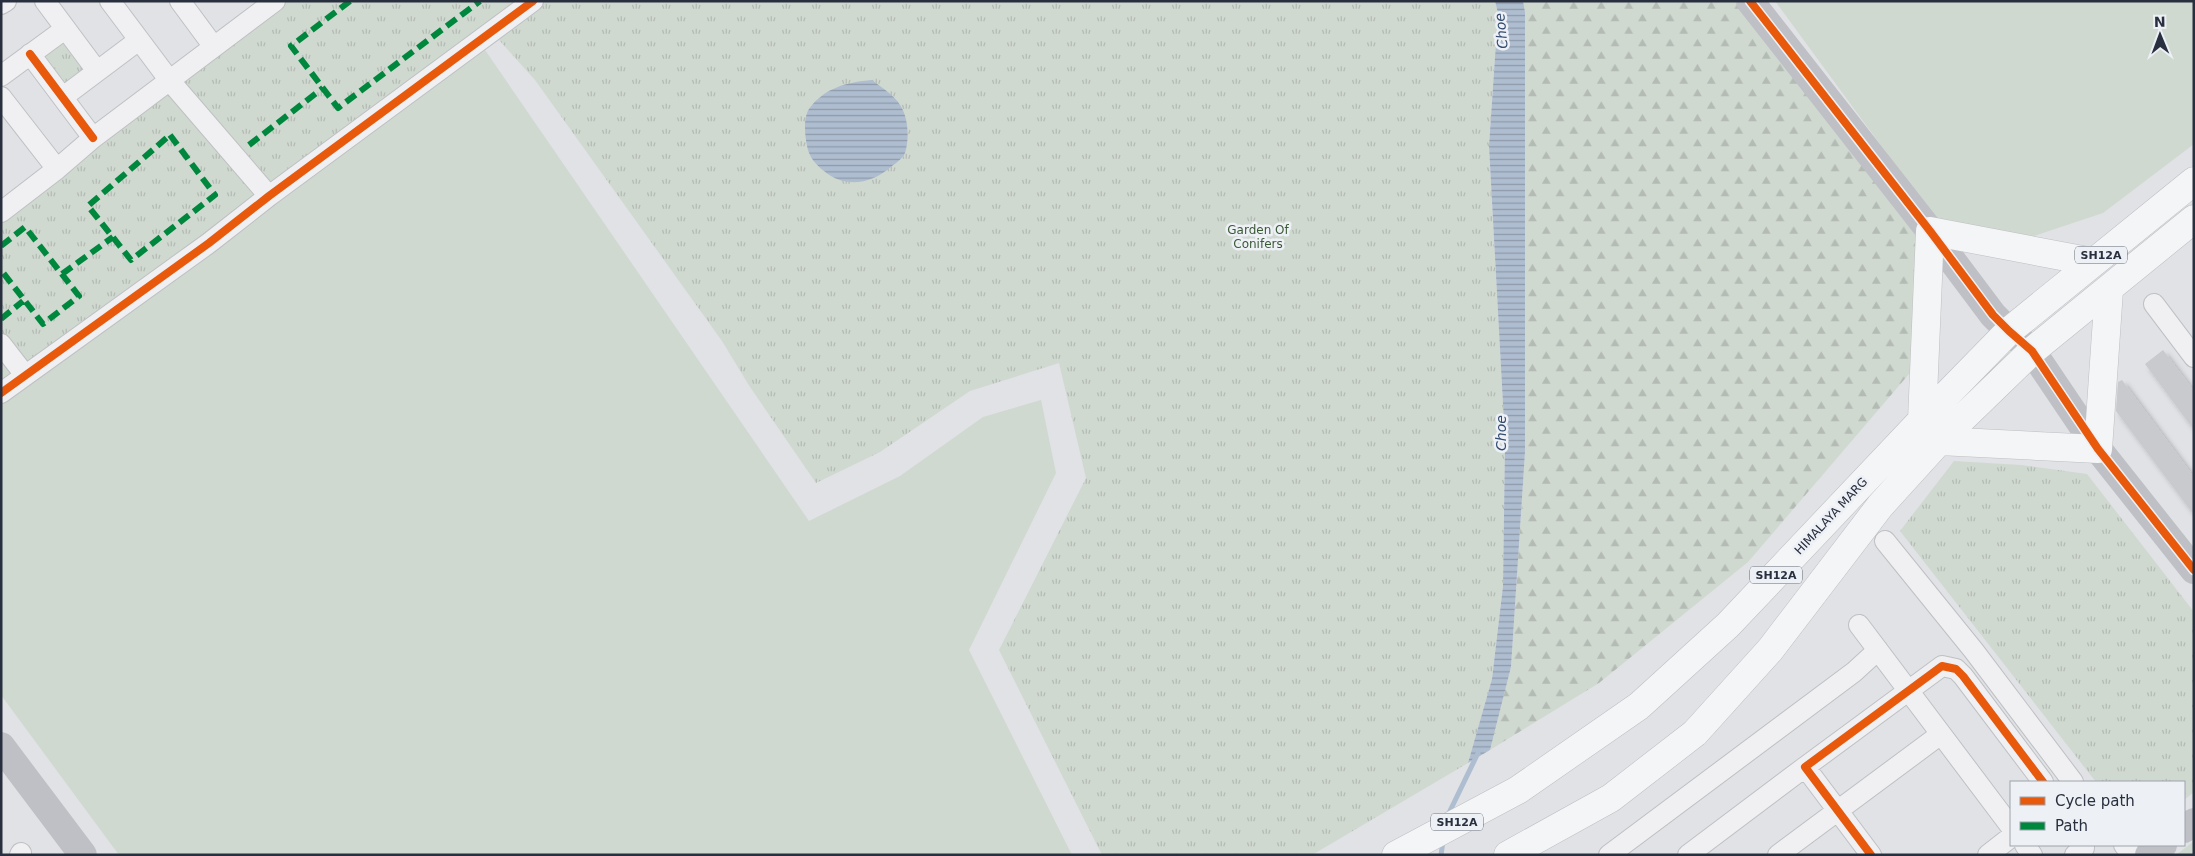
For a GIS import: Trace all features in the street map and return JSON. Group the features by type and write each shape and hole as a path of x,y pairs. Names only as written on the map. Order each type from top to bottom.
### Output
{"main road":[{"name":"HIMALAYA MARG","path":"1396,855 1518,790 1639,706 1728,626 1922,420 2009,332 2194,181"},
{"name":"SH12A","path":"1514,852 1611,798 1695,733 1770,650 1880,506 1939,441 2032,351 2194,220"},
{"path":"1922,420 1930,231 2093,262"},
{"path":"1939,441 2098,449 2109,290"}],"street":[{"path":"1,4 6,1"},
{"path":"45,1 97,71"},
{"path":"110,1 170,81 269,196"},
{"path":"1,212 57,169 93,138 275,1"},
{"path":"1,393 209,243 269,196 533,1"},
{"path":"1750,1 1930,231 1993,315 2009,332 2032,351 2098,449 2194,570"},
{"path":"186,3 214,47"},
{"path":"1,76 65,28"},
{"path":"63,97 139,40"},
{"path":"30,54 93,138"},
{"path":"1,97 57,169"},
{"path":"2154,304 2191,348"},
{"path":"1,344 25,375"},
{"path":"1885,542 1980,659 2072,781"},
{"path":"1860,625 2010,826"},
{"path":"1609,855 1854,672 1878,650"},
{"path":"1688,855 1942,666 1956,669 2042,781"},
{"path":"1778,855 1941,734"},
{"path":"1,746 83,855"},
{"path":"1806,767 1871,855"},
{"path":"1,776 60,855"},
{"path":"1988,855 2010,838"},
{"path":"2075,855 2084,846"},
{"path":"2149,855 2162,846"}],"green space":[{"name":"Garden Of Conifers","path":"288,1 1495,1 1498,13 1489,146 1505,441 1503,586 1492,679 1468,763 1312,855 1102,855 999,650 1086,478 1059,363 970,391 880,452 816,483 750,387 722,341 535,80 499,40 1,399 1,215"},
{"path":"1523,1 1737,1 1922,238 1927,353 1748,562 1599,683 1490,750 1511,667 1525,452 1525,12"},
{"path":"1775,1 2194,1 2194,144 2103,213 2034,236 1974,230 1934,218"},
{"path":"64,36 90,70 63,89 38,56"},
{"path":"485,50 809,521 900,476 983,417 1041,400 1056,473 969,650 1072,855 119,855 1,695 1,399"},
{"path":"1954,461 2021,465 2087,474 2194,612 2194,792 2185,799 2185,781 2095,781 1900,531"},
{"path":"2194,841 2194,855 2176,855"}],"water":[{"path":"1495,1 1523,1 1525,12 1525,452 1511,667 1490,750 1468,763 1492,679 1503,586 1505,441 1489,146 1498,13"},
{"path":"872,80 895,99 904,113 908,133 905,153 903,157 884,172 867,180 849,182 832,177 821,169 809,154 805,132 807,113 815,102 829,91 854,82"}],"building":[{"path":"2163,350 2194,391 2194,430 2145,364"},
{"path":"2122,380 2194,477 2194,515 2116,411 2118,382"}],"waterway":[{"name":"Choe","path":"1448,815 1478,753"},
{"name":"Choe","path":"1441,855 1443,841"}],"marked path":[{"path":"350,1 291,46 338,108 480,1"},
{"path":"249,145 323,88"},
{"path":"170,135 215,195 131,260 88,206 170,135"},
{"path":"1,246 25,227 79,296 43,324 1,270"},
{"path":"62,274 113,237"},
{"path":"1,319 23,301"}],"cycle path":[{"path":"1,393 209,243 269,196 533,1"},
{"path":"1750,1 1930,231 1993,315 2032,351 2098,449 2194,570"},
{"path":"30,54 93,138"},
{"path":"1871,855 1805,767 1942,666 1956,669 1963,676 2042,781"}]}
